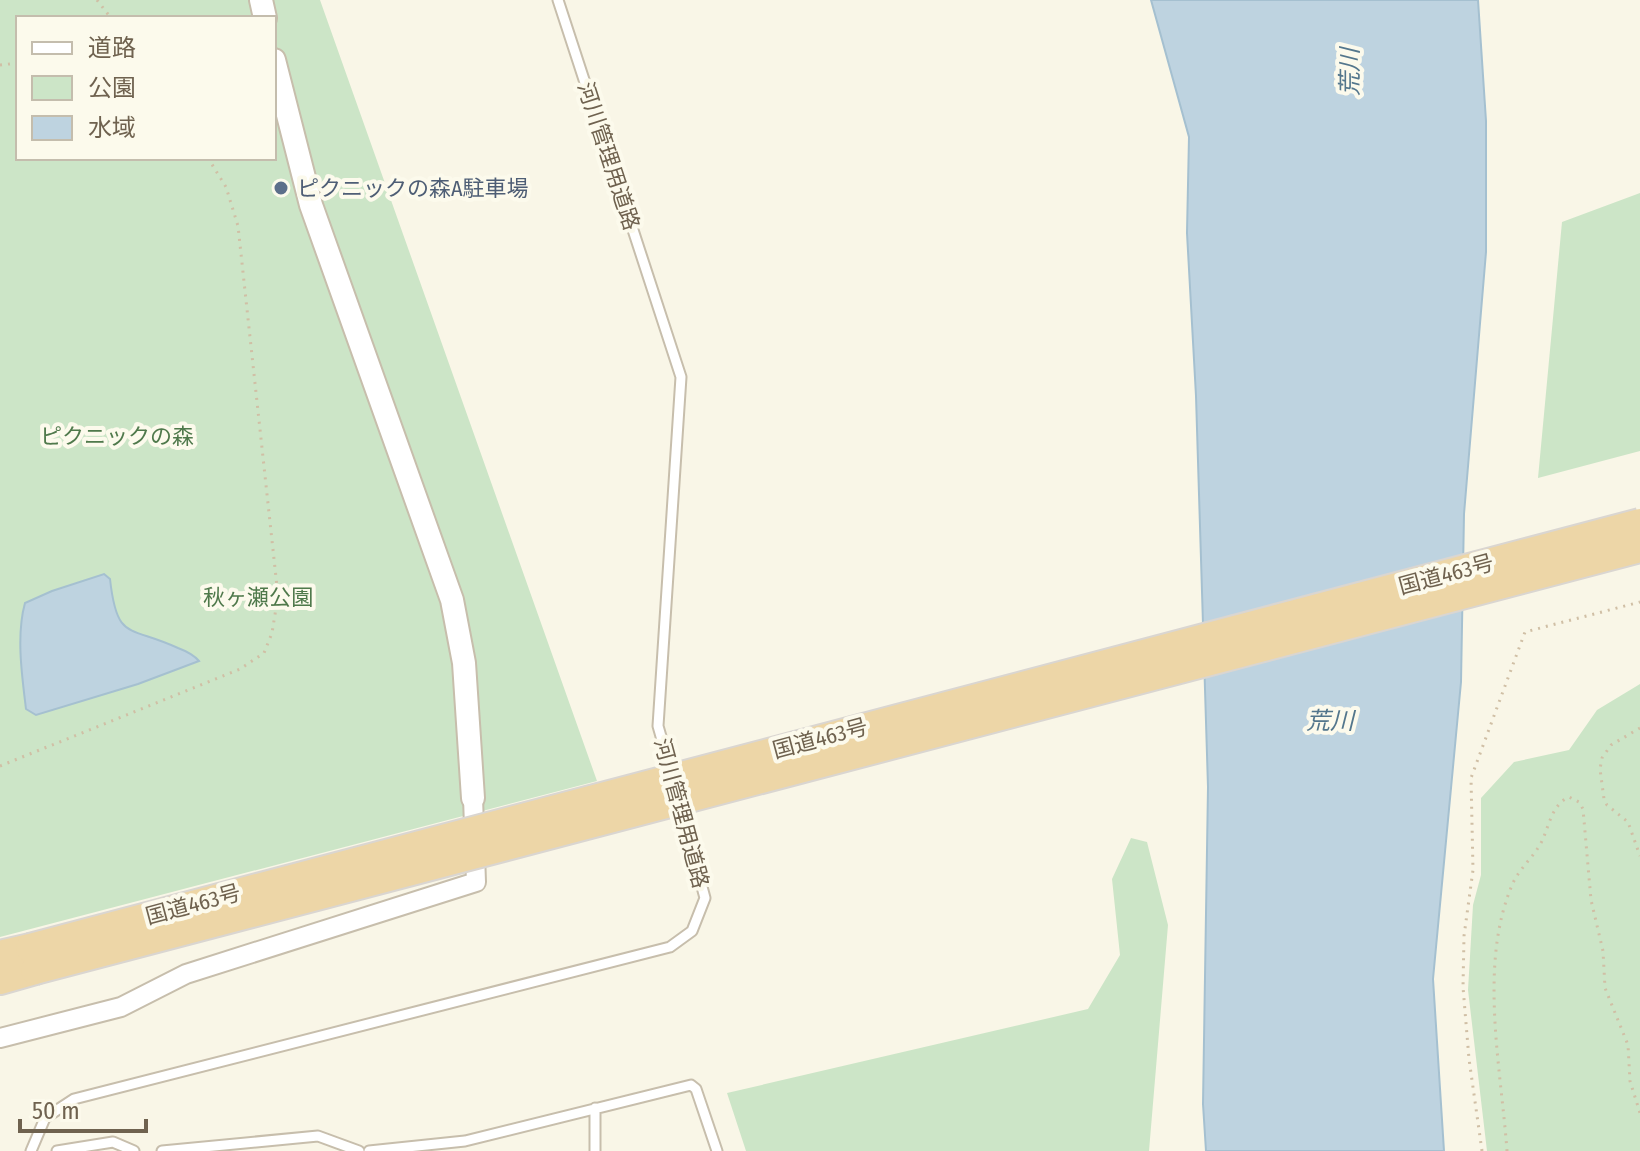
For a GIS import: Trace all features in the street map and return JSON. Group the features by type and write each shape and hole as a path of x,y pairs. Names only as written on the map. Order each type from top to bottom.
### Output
{"highway":[{"name":"国道463号","path":"0,980 33,959 1640,523"},
{"name":"国道463号","path":"0,955 33,959 1640,548"}],"street":[{"path":"0,1038 121,1007 186,974 476,882 464,663 452,600 311,205 276,68"}],"lane":[{"name":"河川管理用道路","path":"31,1151 45,1118 74,1099 670,947 692,931 705,898 658,726 681,377 558,0"},
{"path":"369,1151 444,1148 691,1085 696,1089 717,1151"},
{"path":"595,1108 595,1151"},
{"path":"162,1151 318,1136 359,1151"},
{"path":"57,1151 113,1142 134,1151"}],"path":[{"path":"97,0 109,16"},
{"path":"0,766 240,669 264,653 272,633 278,596 238,226 226,187 209,160"},
{"path":"1482,1151 1463,987 1464,936 1473,870 1471,778 1525,632 1640,602"},
{"path":"1640,728 1611,745 1602,758 1600,769 1604,799 1628,822 1640,856"},
{"path":"1507,1151 1496,1023 1500,923 1515,879 1538,849 1557,808 1569,797 1579,802 1583,809 1591,900 1603,951 1605,988 1628,1045 1630,1081 1640,1113"}],"green space":[{"name":"秋ヶ瀬公園","path":"0,0 320,0 597,781 0,937"},
{"path":"1640,193 1640,451 1538,478 1562,222"},
{"path":"1640,684 1640,1151 1487,1151 1468,990 1473,905 1481,875 1481,798 1514,762 1569,750 1597,710"},
{"path":"1131,838 1147,842 1168,925 1149,1151 746,1151 727,1093 1088,1009 1120,955 1112,879"}],"water":[{"name":"荒川","path":"1151,0 1478,0 1486,121 1486,252 1464,514 1461,682 1433,979 1444,1151 1206,1151 1203,1104 1208,787 1196,396 1187,233 1189,137"},
{"path":"104,574 110,579 117,613 128,628 184,650 199,661 138,684 36,715 26,709 22,669 20,642 25,603"}],"place":[{"name":"ピクニックの森A駐車場","path":"281,188"}],"park label":[{"name":"ピクニックの森","path":"117,436"}]}
